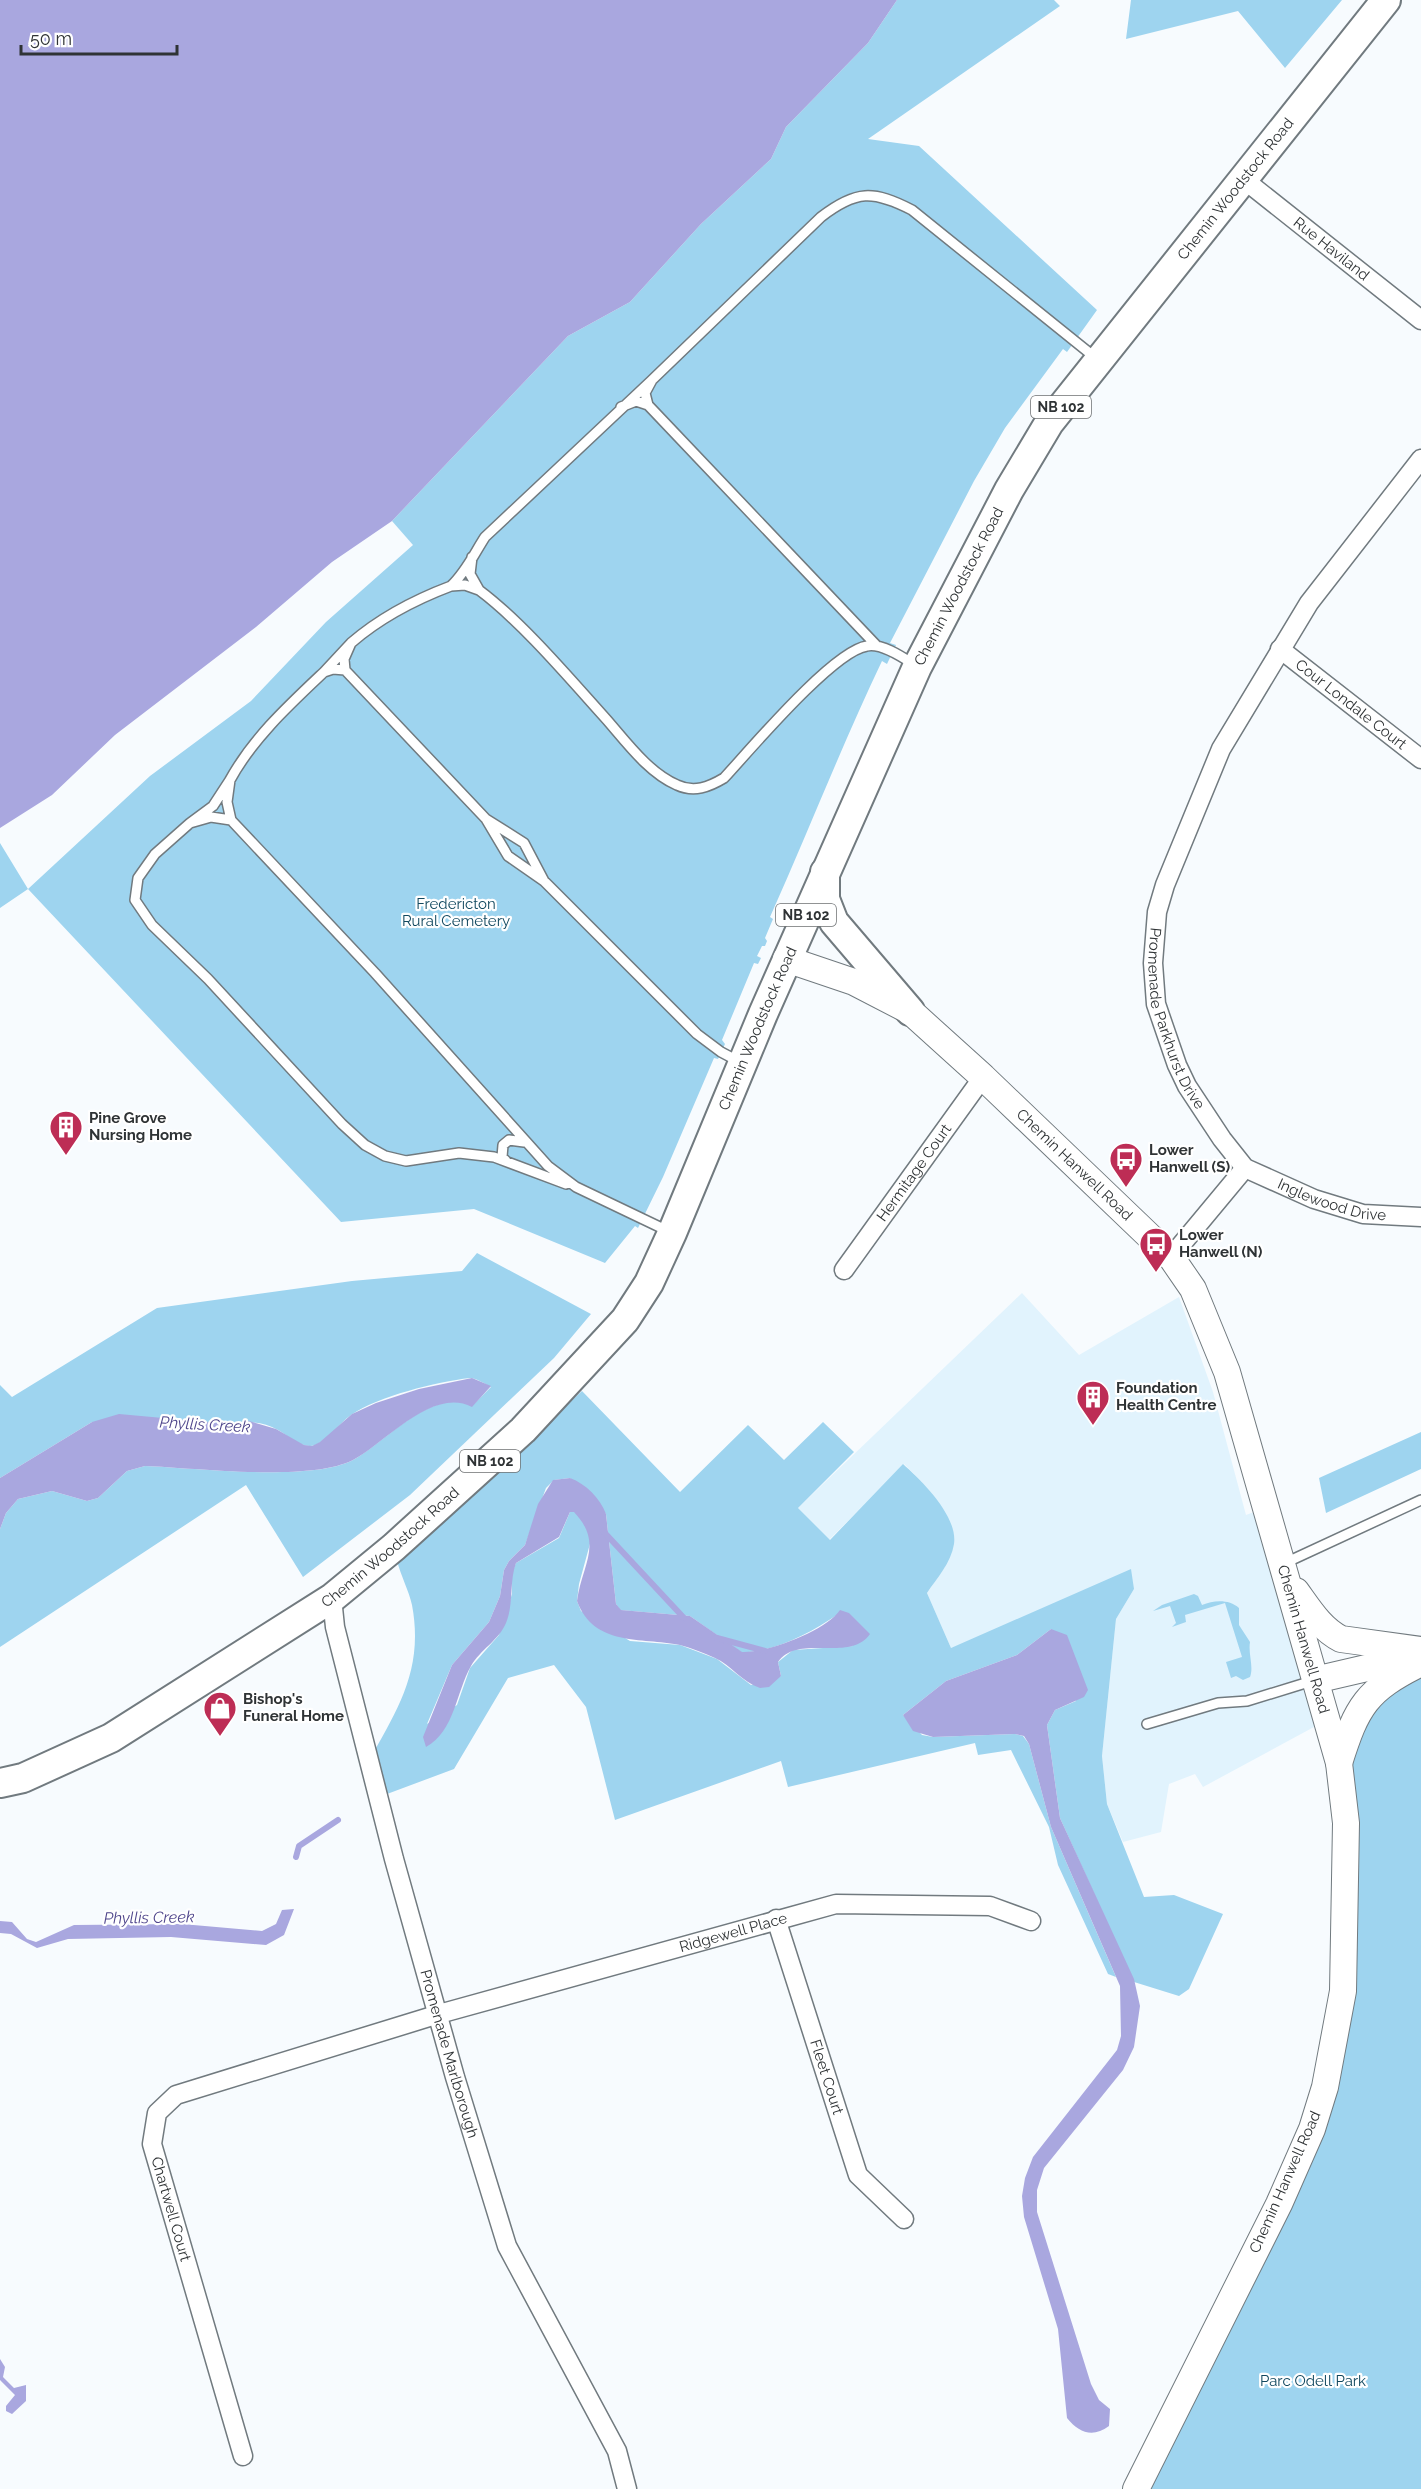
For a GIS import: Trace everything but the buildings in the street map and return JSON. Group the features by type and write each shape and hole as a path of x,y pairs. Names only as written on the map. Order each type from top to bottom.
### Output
{"main road":[{"name":"Chemin Woodstock Road","path":"0,1783 23,1778 111,1737 332,1598 454,1494 570,1383 625,1320 649,1283 672,1233 786,959 917,666 1009,490 1049,423 1386,0"},
{"path":"825,871 825,899 834,922 910,1011"},
{"name":"Chemin Hanwell Road","path":"786,959 854,982 910,1011 983,1077 1172,1257 1193,1289 1227,1372 1339,1763 1346,1823 1343,1992 1325,2087 1312,2129 1279,2204 1136,2489"},
{"path":"1284,1570 1315,1618 1331,1634 1357,1643 1421,1650"},
{"path":"1315,1680 1421,1655"},
{"path":"1339,1763 1352,1722 1370,1696 1381,1686 1421,1663"}],"street":[{"name":"Rue Haviland","path":"1242,178 1421,320"},
{"name":"Promenade Parkhurst Drive","path":"1245,1168 1222,1139 1187,1086 1177,1065 1156,1004 1153,955 1157,912 1174,859 1221,749 1309,603 1421,459"},
{"name":"Cour Londale Court","path":"1280,649 1421,759"},
{"name":"Hermitage Court","path":"844,1269 983,1077"},
{"name":"Inglewood Drive","path":"1245,1168 1314,1200 1364,1214 1421,1217"},
{"path":"1172,1257 1245,1168"},
{"name":"Promenade Marlborough","path":"332,1598 335,1627 368,1762 455,2078 507,2246 617,2451 627,2489"},
{"name":"Ridgewell Place","path":"439,2014 836,1904 990,1906 1031,1921"},
{"name":"Fleet Court","path":"776,1919 858,2175 904,2219"},
{"name":"Chartwell Court","path":"243,2456 152,2144 157,2114 176,2095 439,2014"}],"lane":[{"path":"672,1233 576,1187 494,1157 459,1153 406,1161 385,1156 365,1145 342,1124 208,979 152,925 135,900 138,878 155,854 213,806 244,755 351,643 386,616 415,600 451,585 464,573 485,537 621,406 652,381 821,217 841,202 857,196 874,195 888,198 912,210 1099,360"},
{"path":"648,405 645,393 652,381"},
{"path":"621,406 636,401 648,405 876,645 917,666"},
{"path":"472,557 470,574 479,590"},
{"path":"451,585 465,585 479,590 493,601 639,756 677,786 695,789 710,787 724,778 802,695 855,649 862,641 862,630"},
{"path":"351,643 344,659 345,670 486,819 508,856 544,881 697,1035 742,1063"},
{"path":"855,649 876,645"},
{"path":"324,672 333,669 345,670"},
{"path":"230,780 226,802 231,820 406,1007 491,1101 524,1142 548,1166 576,1187"},
{"path":"190,823 211,817 231,820"},
{"path":"486,819 524,843 544,881"},
{"path":"508,1162 502,1157 503,1145 509,1140 524,1142"},
{"path":"1284,1570 1421,1500"},
{"path":"1147,1724 1218,1703 1247,1701 1315,1680"}],"shaded area":[{"path":"1022,1293 1079,1355 1179,1297 1213,1392 1246,1515 1265,1508 1325,1721 1203,1787 1195,1774 1169,1784 1161,1832 1123,1842 1107,1804 1102,1756 1116,1619 1134,1589 951,1648 927,1593 945,1567 922,1482 904,1464 829,1540 798,1508"}],"green space":[{"name":"Fredericton Rural Cemetery","path":"897,0 1054,0 1060,6 868,139 919,146 1097,310 1067,352 1063,349 1005,428 974,481 890,643 896,645 887,664 882,661 867,693 770,917 773,919 765,938 767,941 757,956 761,958 758,964 754,963 722,1040 725,1044 718,1059 714,1058 663,1177 638,1228 635,1226 605,1263 474,1209 341,1222 28,889 150,776 251,701 326,622 413,545 392,521 568,336 630,302 701,224 771,159 786,127 868,43"},
{"path":"1131,0 1342,0 1285,68 1238,11 1126,39"},
{"path":"0,843 28,889 0,908"},
{"path":"477,1253 591,1314 554,1358 410,1495 303,1577 246,1485 0,1647 0,1529 6,1513 18,1499 52,1491 87,1501 98,1498 127,1471 145,1466 252,1472 282,1472 334,1467 366,1452 425,1410 441,1404 457,1402 472,1406 491,1387 470,1378 425,1386 392,1396 351,1415 322,1441 311,1446 298,1443 272,1427 254,1422 229,1424 92,1422 0,1478 0,1385 12,1397 157,1308 352,1281 462,1271"},
{"path":"582,1391 680,1492 748,1425 784,1460 823,1422 854,1452 798,1508 830,1540 903,1464 937,1500 945,1511 954,1533 950,1558 927,1593 951,1648 1131,1569 1134,1589 1116,1619 1102,1756 1107,1804 1144,1897 1174,1895 1223,1914 1189,1989 1179,1996 1134,1982 1060,1818 1047,1725 1055,1710 1076,1701 1051,1629 1017,1655 946,1681 903,1715 922,1735 933,1737 1015,1734 1023,1736 1029,1744 1051,1827 1116,1977 1108,1974 1058,1865 1049,1827 1011,1750 978,1755 975,1743 788,1787 781,1761 615,1820 586,1707 554,1665 508,1678 454,1769 379,1797 368,1762 406,1688 414,1649 415,1628 412,1605 397,1561","holes":["570,1478 606,1514 616,1604 620,1610 690,1616 741,1652 766,1649 791,1641 837,1615 853,1646 793,1650 778,1662 781,1676 751,1685 717,1659 680,1645 630,1641 581,1611 577,1601 579,1584 591,1540 584,1522 574,1511 570,1512 559,1538 516,1563 512,1573 512,1594 499,1635 470,1668 457,1705 427,1724 452,1665 489,1622 500,1596 504,1570 509,1561 525,1545 546,1488 554,1480"]},
{"path":"1421,1432 1421,1469 1326,1513 1319,1478"},
{"path":"1194,1594 1198,1596 1202,1605 1221,1601 1239,1608 1239,1625 1250,1642 1250,1677 1243,1680 1236,1676 1231,1678 1226,1662 1242,1657 1225,1603 1185,1615 1186,1622 1172,1627 1176,1623 1170,1606 1153,1611 1162,1605"},
{"name":"Parc Odell Park","path":"1421,1663 1421,2489 1136,2489 1325,2087 1352,1722"}],"water":[{"path":"0,0 897,0 868,43 786,127 771,159 701,224 630,302 568,336 392,521 332,562 256,627 115,735 52,795 0,828"},
{"path":"472,1378 491,1386 472,1407 457,1403 441,1404 426,1410 410,1419 366,1452 334,1467 282,1472 252,1472 145,1466 127,1471 98,1498 87,1501 52,1491 18,1499 6,1513 0,1529 0,1478 92,1422 119,1414 229,1424 249,1421 276,1429 304,1445 312,1446 320,1442 352,1414 376,1403 419,1389"},
{"path":"570,1478 592,1492 606,1514 616,1604 621,1610 690,1616 742,1652 766,1649 809,1633 833,1618 840,1610 849,1613 870,1634 861,1642 850,1647 798,1649 787,1654 778,1662 781,1676 769,1687 760,1688 748,1682 721,1661 693,1649 607,1633 585,1616 577,1601 589,1555 589,1544 583,1523 574,1512 570,1512 559,1537 516,1563 506,1623 499,1635 471,1666 449,1721 436,1740 426,1747 423,1737 452,1665 489,1622 500,1596 504,1570 509,1561 525,1545 538,1504 553,1480"},
{"path":"1051,1629 1067,1635 1088,1690 1084,1697 1055,1710 1047,1725 1060,1818 1134,1979 1140,2006 1134,2047 1123,2070 1044,2168 1037,2190 1037,2212 1091,2384 1099,2400 1110,2409 1109,2426 1092,2433 1076,2427 1067,2418 1058,2329 1024,2217 1022,2196 1025,2178 1033,2157 1117,2050 1121,2036 1120,1986 1051,1827 1029,1744 1024,1736 1015,1734 933,1737 913,1731 903,1715 946,1681 1017,1655"},
{"path":"294,1909 284,1935 266,1945 171,1937 68,1939 37,1948 11,1934 0,1933 0,1921 12,1922 27,1939 36,1942 74,1925 182,1924 262,1931 276,1924 282,1910"},
{"path":"0,2359 5,2367 3,2377 14,2388 26,2385 26,2401 12,2414 6,2411 6,2406 15,2395 0,2380"}],"waterway":[{"path":"603,1531 684,1618"},
{"path":"717,1638 765,1651"},
{"name":"Phyllis Creek","path":"296,1857 299,1846 338,1820"}],"place":[{"name":"Pine Grove Nursing Home","path":"66,1156"},
{"name":"Lower Hanwell (S)","path":"1126,1188"},
{"name":"Lower Hanwell (N)","path":"1156,1273"},
{"name":"Foundation Health Centre","path":"1093,1426"},
{"name":"Bishop's Funeral Home","path":"220,1737"}]}
